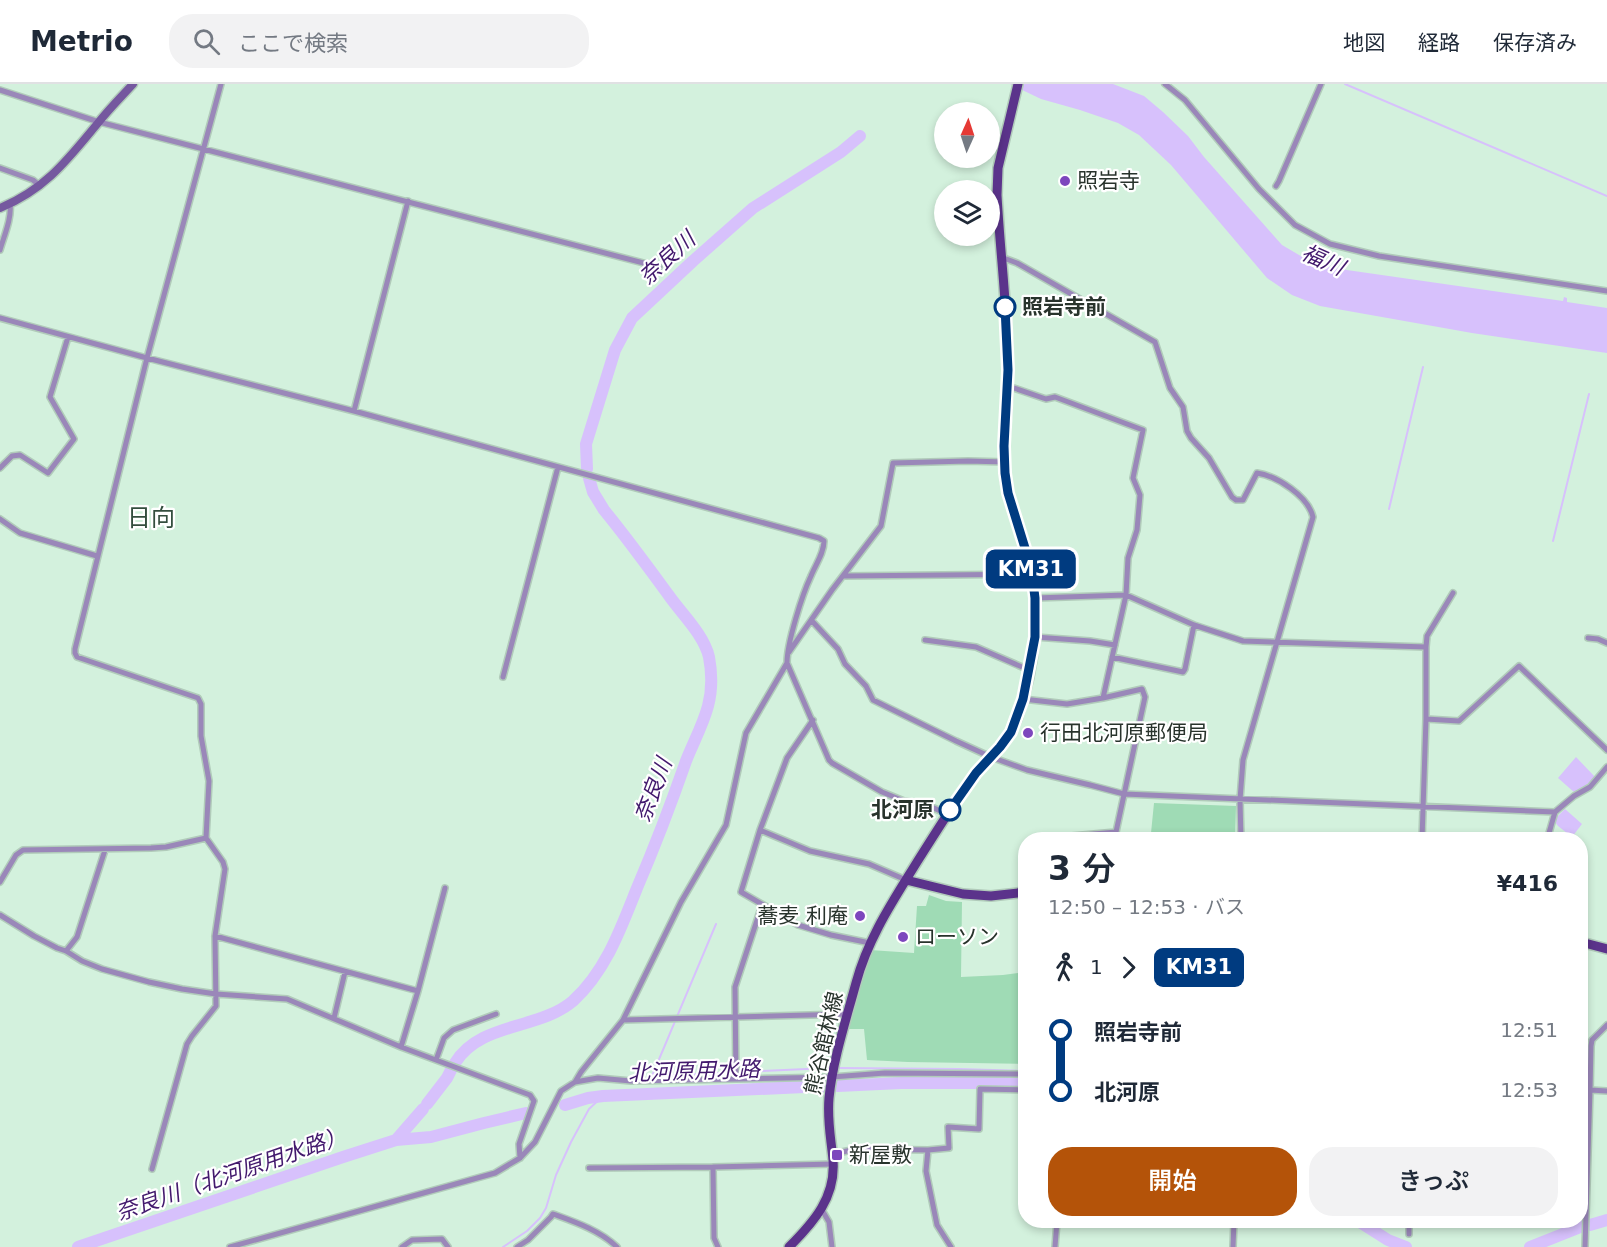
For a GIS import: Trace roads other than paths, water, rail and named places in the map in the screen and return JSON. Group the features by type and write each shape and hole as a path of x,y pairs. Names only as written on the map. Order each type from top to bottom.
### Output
{"main road":[{"path":"0,208 40,186 66,162 133,84"},
{"name":"熊谷館林線","path":"789,1247 822,1210 831,1190 834,1164 828,1121 832,1078 856,981 870,943 885,913 947,814 969,782 1011,732 1023,699 1029,670 1035,637 1035,598 1032,574 1008,493 1005,462 1008,355 997,179 1018,84"},
{"path":"906,880 963,894 991,896 1018,893"},
{"path":"1588,944 1607,949"}],"street":[{"path":"152,1169 187,1044 216,1006 215,936 225,869 224,862 206,837 209,781 201,736 201,704 198,698 77,657 75,653 147,358 221,84"},
{"path":"1166,84 1185,100 1252,182 1295,225 1330,244 1379,256 1607,291"},
{"path":"1276,186 1321,84"},
{"path":"0,90 99,122 659,267"},
{"path":"0,168 33,180 40,186"},
{"path":"354,411 408,201"},
{"path":"0,250 12,207 10,204"},
{"path":"1001,257 1017,263 1155,342 1170,388 1183,407 1187,431 1209,459 1232,497 1236,500 1243,500 1257,473 1267,474 1294,490 1304,499 1312,513 1313,517 1243,760 1241,832"},
{"path":"0,318 597,476 819,538 824,541 824,548 810,578 787,656 787,663 829,760 832,764 882,792 904,801 925,804 947,814"},
{"path":"0,468 12,456 20,454 48,473 74,439 50,397 68,337"},
{"path":"1008,386 1046,399 1055,397 1143,430 1133,478 1140,495 1137,530 1128,558 1126,595 1103,698"},
{"path":"787,656 881,526 893,464 903,462 1005,462"},
{"path":"503,677 558,467"},
{"path":"0,519 20,533 97,556"},
{"path":"844,576 1032,574"},
{"path":"1422,832 1427,636 1453,593"},
{"path":"1035,598 1126,595 1194,625 1243,641 1426,647"},
{"path":"812,621 838,649 844,664 866,686 873,700 990,757 1026,770 1124,794 1555,812"},
{"path":"1112,657 1183,672 1194,625"},
{"path":"1035,637 1115,645"},
{"path":"1587,638 1607,643"},
{"path":"925,640 976,647 1029,670"},
{"path":"576,1082 581,1072 623,1020 681,902 726,825 746,733 787,663"},
{"path":"1426,719 1459,721 1519,666 1607,750"},
{"path":"1023,699 1067,704 1142,689 1145,697 1116,832"},
{"path":"813,720 787,758 760,830 741,892 798,924 831,935 870,943"},
{"path":"1549,832 1555,812 1574,796 1590,787 1607,767"},
{"path":"760,830 810,851 869,864 906,880"},
{"path":"0,882 16,855 23,850 166,847 206,837"},
{"path":"66,951 77,938 105,850"},
{"path":"401,1047 445,888"},
{"path":"736,1079 735,987 762,905"},
{"path":"0,915 34,936 102,969 149,982 216,994 287,999 401,1047 530,1095 534,1101 519,1144 520,1158"},
{"path":"215,936 418,991"},
{"path":"334,1018 345,972"},
{"path":"439,1061 444,1038 453,1030 496,1014"},
{"path":"623,1020 848,1014"},
{"path":"1588,1140 1591,1046 1592,1040 1607,1025"},
{"path":"230,1247 495,1173 520,1158 535,1142 561,1091 576,1082 598,1078 631,1081 832,1078 885,1073 1018,1074"},
{"path":"832,1154 857,1149 949,1148 948,1127 979,1129 980,1089 1018,1089"},
{"path":"1590,1090 1607,1091"},
{"path":"928,1150 926,1171 937,1225 951,1247"},
{"path":"589,1168 834,1164"},
{"path":"712,1167 714,1238 718,1247"},
{"path":"822,1210 829,1222 832,1247"},
{"path":"517,1247 528,1240 553,1214 585,1227 617,1247"},
{"path":"1055,1247 1056,1228"},
{"path":"1233,1247 1234,1228"},
{"path":"1409,1228 1409,1234"},
{"path":"1585,1228 1585,1247"},
{"path":"402,1247 412,1240 442,1239 448,1247"}],"waterway":[{"path":"1345,84 1607,196"},
{"name":"奈良川","path":"587,469 586,444 615,350 632,318 753,208 841,152 860,136"},
{"path":"1389,509 1423,367"},
{"path":"1553,541 1589,394"},
{"name":"奈良川","path":"455,1063 479,1040 559,1010 573,1001 595,976 604,963 625,918 708,706 711,669 702,641 604,510 593,492 589,478"},
{"path":"716,924 652,1076 829,1068"},
{"name":"奈良川","path":"427,1104 452,1068"},
{"path":"838,1068 1018,1071"},
{"name":"北河原用水路","path":"838,1086 901,1083 1018,1083"},
{"name":"北河原用水路","path":"565,1105 603,1096 826,1086"},
{"path":"503,1247 527,1231 540,1218 571,1142 589,1109 603,1096"},
{"name":"奈良川","path":"396,1140 423,1109"},
{"name":"奈良川（北河原用水路）","path":"78,1247 396,1140 431,1137 526,1113"},
{"name":"北河原用水路","path":"1590,1225 1607,1220"},
{"name":"北河原用水路","path":"1369,1228 1388,1240 1406,1247"},
{"name":"北河原用水路","path":"1530,1247 1578,1228"}],"place":[{"name":"照岩寺","path":"1065,181"},
{"name":"照岩寺前","path":"1005,307"},
{"name":"行田北河原郵便局","path":"1028,733"},
{"name":"北河原","path":"950,810"},
{"name":"蕎麦 利庵","path":"860,916"},
{"name":"ローソン","path":"903,937"},
{"name":"新屋敷","path":"837,1155"}],"district":[{"name":"日向","path":"151,518"}],"water label":[{"name":"福川","path":"1323,260"}]}
